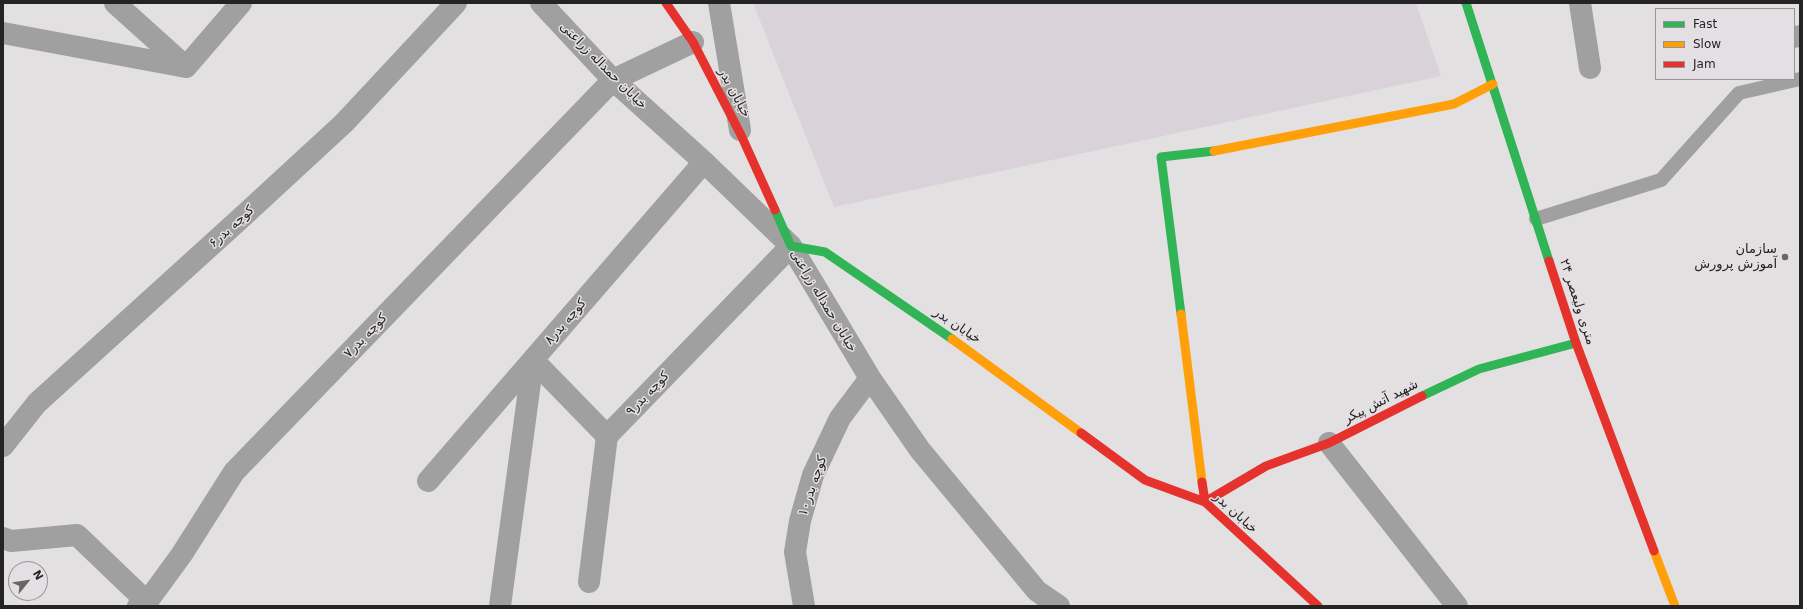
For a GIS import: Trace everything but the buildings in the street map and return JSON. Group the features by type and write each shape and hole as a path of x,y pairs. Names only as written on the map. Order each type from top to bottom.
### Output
{"street":[{"path":"115,3 186,68"},
{"path":"186,68 241,3"},
{"name":"کوچه بدر۶","path":"3,446 37,403 344,123 456,3"},
{"name":"خیابان حمداله زراعتی","path":"541,3 613,80 704,162 791,246 870,378 920,450 1038,591 1059,606"},
{"name":"خیابان بدر","path":"666,3 693,42 741,135 791,246 825,252 982,359 1145,480 1205,502 1318,606"},
{"path":"719,3 741,135"},
{"name":"۲۴ متری ولیعصر","path":"1466,3 1576,343 1675,606"},
{"path":"1580,3 1590,68"},
{"path":"3,33 186,68"},
{"path":"613,80 693,42"},
{"name":"کوچه بدر۷","path":"143,604 182,554 234,472 613,80"},
{"path":"1205,502 1161,157 1214,151 1454,104 1493,84"},
{"name":"کوچه بدر۸","path":"428,481 704,162"},
{"name":"کوچه بدر۹","path":"607,436 791,246"},
{"name":"شهید آتش پیکر","path":"1205,502 1266,466 1329,443 1398,407 1479,369 1576,343"},
{"path":"533,360 607,436 589,582"},
{"path":"500,606 533,360"},
{"name":"کوچه بدر۱۰","path":"804,606 795,552 800,521 811,483 840,418 870,378"},
{"path":"1329,443 1457,606"},
{"path":"3,538 11,540 76,534 143,604"}],"lane":[{"path":"1536,219 1661,180 1739,93 1800,79"}],"shaded area":[{"path":"753,3 1416,3 1441,76 834,207"}],"traffic: fast":[{"path":"1466,3 1549,261"},
{"path":"1181,314 1161,157 1214,151"},
{"path":"775,210 791,246 825,252 952,339"},
{"path":"1422,396 1479,369 1576,343"}],"traffic: slow":[{"path":"1214,151 1454,104 1493,84"},
{"path":"1181,314 1202,482"},
{"path":"952,339 1081,433"},
{"path":"1654,551 1675,606"}],"traffic: jam":[{"path":"666,3 693,42 741,135 775,210"},
{"path":"1549,261 1576,343 1654,551"},
{"path":"1202,482 1205,502 1266,466 1329,443 1422,396"},
{"path":"1081,433 1145,480 1205,502 1318,606"}],"place":[{"name":"سازمان آموزش پرورش","path":"1785,257"}]}
